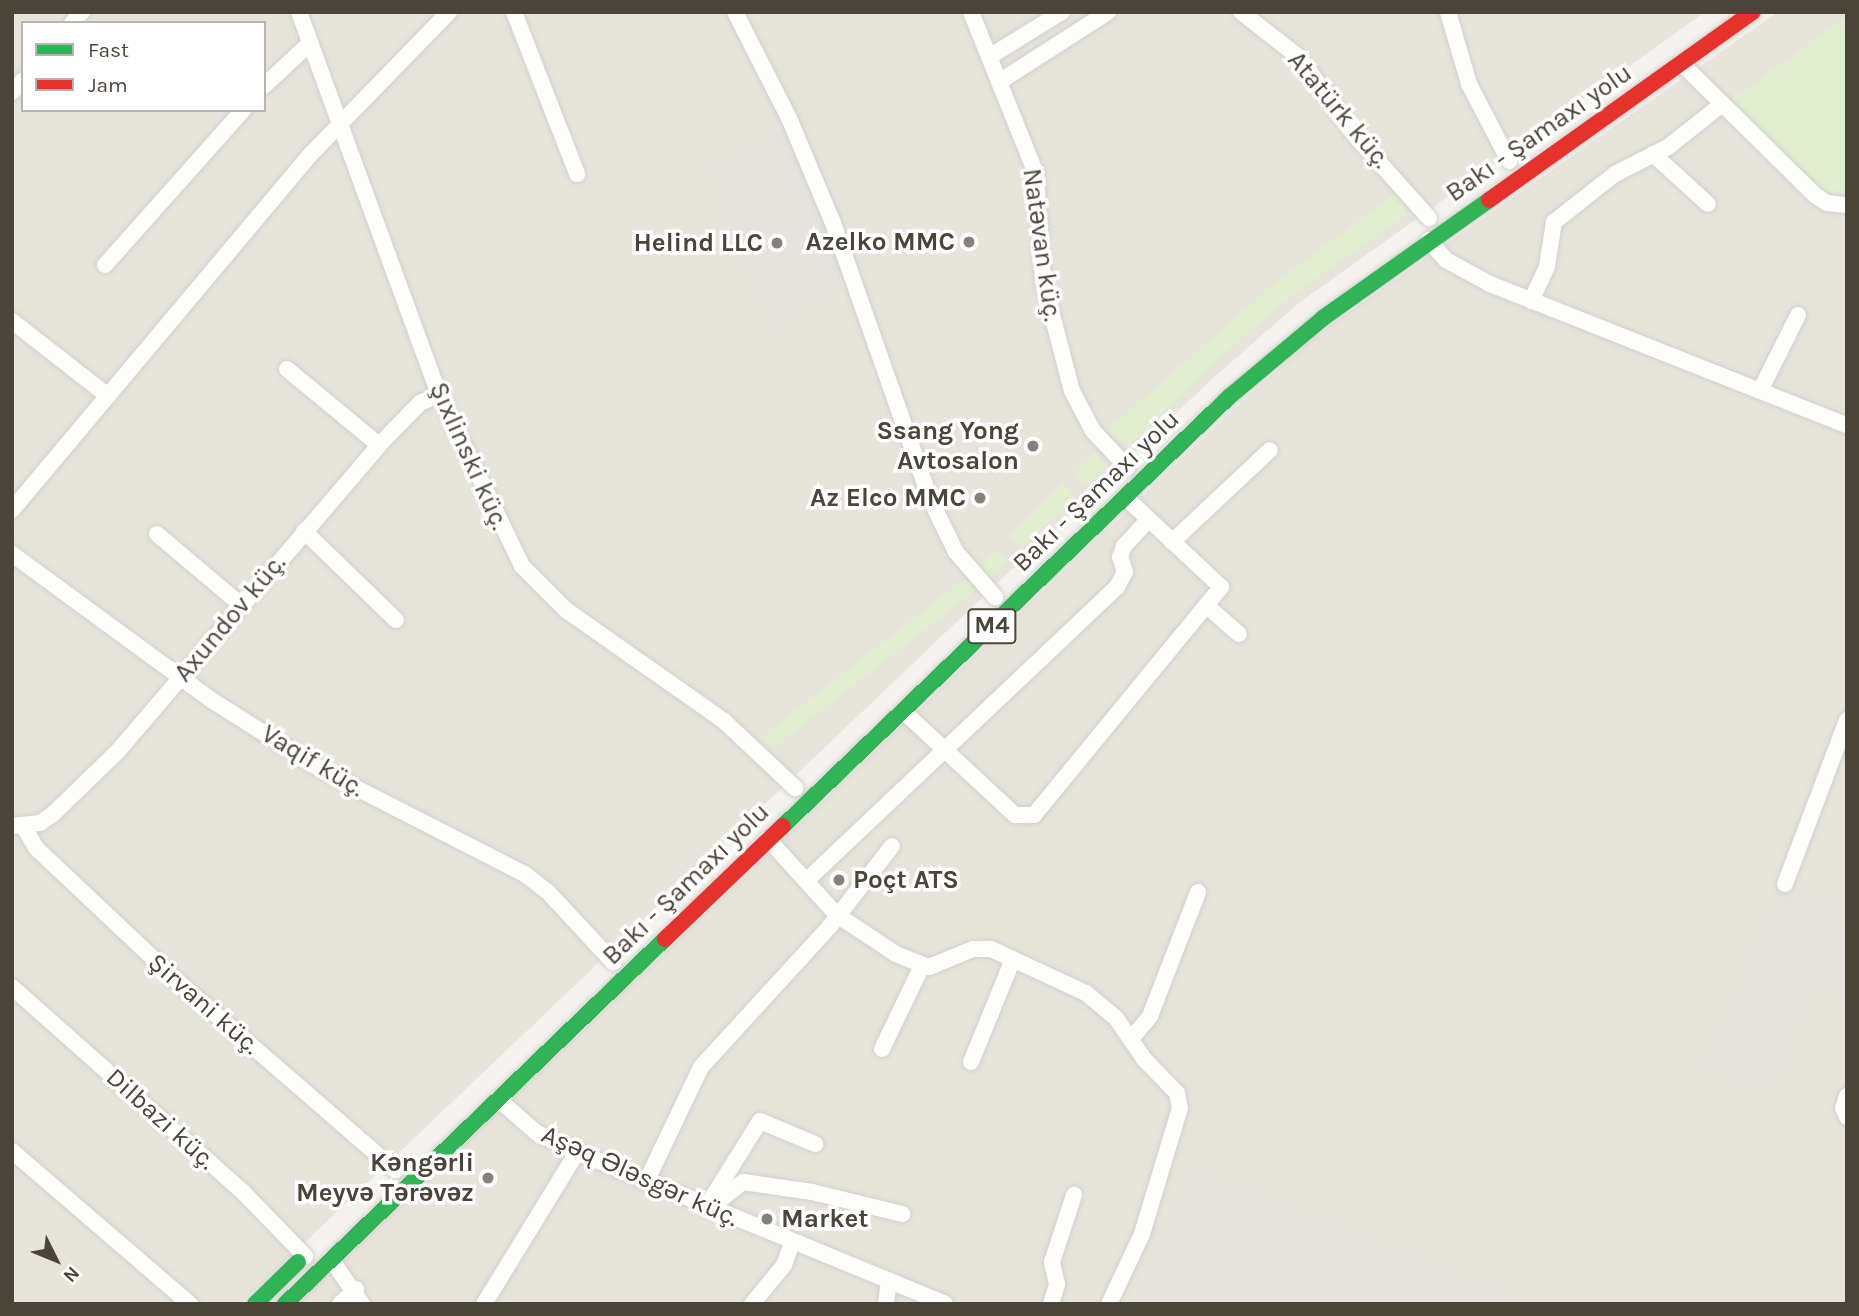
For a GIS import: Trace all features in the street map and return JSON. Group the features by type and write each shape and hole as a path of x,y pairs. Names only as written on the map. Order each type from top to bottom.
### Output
{"highway":[{"name":"Bakı - Şamaxı yolu","path":"285,1304 1264,366 1429,240 1753,12"},
{"name":"Bakı - Şamaxı yolu","path":"1123,472 1144,451"},
{"name":"Bakı - Şamaxı yolu","path":"990,601 1010,582"},
{"path":"255,1304 310,1251"}],"street":[{"name":"Şıxlinski küç.","path":"299,12 308,45 342,120 439,394 522,566 566,610 724,721 795,788"},
{"path":"12,510 342,120 449,12"},
{"path":"514,12 577,174"},
{"path":"735,12 789,118 834,223 930,499 956,552 990,601"},
{"name":"Natəvan küç.","path":"971,12 1040,191 1043,280 1072,391 1093,431 1123,472"},
{"path":"989,57 1062,12"},
{"path":"999,82 1108,12"},
{"name":"Atatürk küç.","path":"1241,12 1300,58 1353,133 1429,218"},
{"path":"1448,12 1469,84 1510,161"},
{"path":"266,84 308,45"},
{"path":"1681,62 1721,105 1815,195 1826,202 1847,205"},
{"path":"1531,301 1547,266 1554,222 1615,174 1683,137 1721,105"},
{"path":"106,265 241,112"},
{"path":"1653,154 1708,204"},
{"path":"1429,240 1460,270 1531,301 1847,425"},
{"path":"1760,391 1798,315"},
{"path":"12,321 108,397"},
{"path":"287,369 379,445"},
{"name":"Axundov küç.","path":"18,827 53,814 117,751 379,445 421,403 439,394"},
{"path":"1172,542 1270,450"},
{"path":"903,711 1015,815 1034,815 1092,739 1208,607 1221,587 1125,497"},
{"path":"806,881 1124,580 1120,557 1124,546 1148,520"},
{"path":"304,531 397,620"},
{"path":"158,534 241,606"},
{"name":"Vaqif küç.","path":"12,554 181,676 326,772 526,875 548,892 612,963"},
{"path":"1208,607 1239,634"},
{"path":"1785,884 1847,720"},
{"name":"Şirvani küç.","path":"18,827 36,848 177,981 395,1170"},
{"path":"768,839 837,915 922,966 936,965 981,948 1013,959 1086,993 1116,1018 1158,1076 1177,1093 1180,1108 1142,1234 1109,1304"},
{"path":"646,1182 701,1068 837,915 892,846"},
{"path":"1131,1039 1150,1016 1198,892"},
{"path":"971,1062 1013,959"},
{"path":"882,1049 922,966"},
{"name":"Dilbazi küç.","path":"12,987 310,1251"},
{"path":"1847,1096 1843,1108 1847,1117"},
{"name":"Aşəq Ələsgər küç.","path":"498,1099 537,1133 577,1152 945,1304"},
{"path":"709,1207 760,1121 815,1144"},
{"path":"12,1151 190,1304"},
{"path":"484,1304 577,1152"},
{"path":"709,1207 743,1182 812,1192 902,1214"},
{"path":"1051,1304 1057,1284 1052,1262 1074,1195"},
{"path":"752,1304 784,1265 792,1243"},
{"path":"331,1259 359,1296 340,1304"},
{"path":"886,1304 889,1280"}],"shaded area":[{"path":"12,12 1705,12 1299,303 1213,378 240,1304 12,1304"},
{"path":"1778,12 1847,12 1847,1304 297,1304 1238,405 1321,332"},
{"path":"788,129 847,278 771,339 707,167"},
{"path":"1779,880 1842,905 1838,925 1847,926 1847,1004 1811,994 1771,1098 1701,1071"},
{"path":"1193,1166 1540,1304 1136,1304"}],"green space":[{"path":"1847,16 1847,200 1831,198 1731,100"},
{"path":"1397,193 1408,214 1294,294 1237,342 1128,446 1106,431 1282,277"},
{"path":"1094,452 1107,466 1087,486 1072,475"},
{"path":"1063,482 1075,498 1023,547 1008,537"},
{"path":"997,549 1008,561 989,581 979,565"},
{"path":"965,578 975,591 772,749 762,737"}],"traffic: fast":[{"path":"783,826 1229,397 1323,318 1489,200"},
{"path":"285,1304 665,939"},
{"path":"255,1304 298,1262"}],"traffic: jam":[{"path":"1489,200 1753,12"},
{"path":"665,939 783,826"}],"place":[{"name":"Azelko MMC","path":"969,242"},
{"name":"Helind LLC","path":"777,243"},
{"name":"Ssang Yong Avtosalon","path":"1033,446"},
{"name":"Az Elco MMC","path":"980,498"},
{"name":"Poçt ATS","path":"839,880"},
{"name":"Kəngərli Meyvə Tərəvəz","path":"488,1178"},
{"name":"Market","path":"767,1219"}]}
